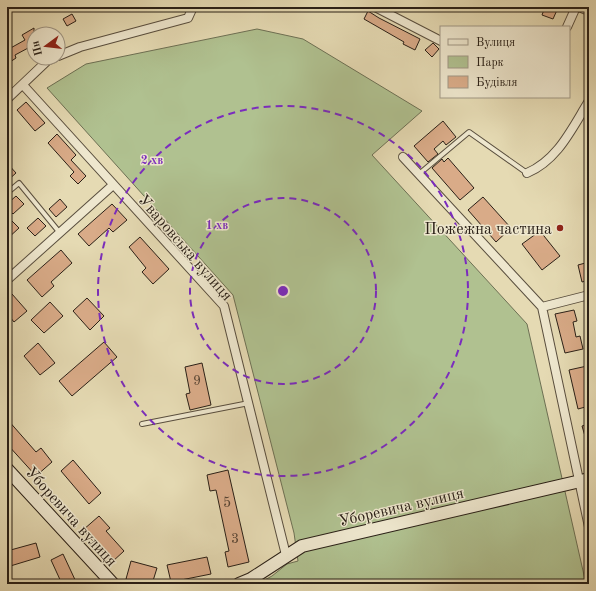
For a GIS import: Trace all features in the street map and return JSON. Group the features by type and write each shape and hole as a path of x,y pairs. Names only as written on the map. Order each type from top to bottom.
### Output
{"street":[{"path":"66,53 80,47 188,18 193,7"},
{"path":"375,7 440,40"},
{"path":"568,26 578,7 589,11"},
{"path":"7,99 42,66"},
{"name":"Уваровська вулиця","path":"23,85 224,306 286,555"},
{"path":"527,173 539,168 558,151 589,100"},
{"path":"403,157 542,307 584,480 589,527"},
{"path":"7,280 113,185"},
{"path":"542,307 589,295"},
{"name":"Уборевича вулиця","path":"7,468 113,584"},
{"name":"Уборевича вулиця","path":"239,584 256,576 286,555 302,546 584,480"}],"lane":[{"path":"419,174 469,132 527,173"},
{"path":"7,193 19,183 60,233"},
{"path":"142,424 249,402"}],"green space":[{"path":"257,29 303,39 422,111 372,155 527,324 586,584 257,584 272,576 287,564 298,561 294,533 233,295 47,88 86,64"}],"building":[{"path":"545,7 557,10 553,19 542,15"},
{"path":"368,11 420,39 415,50 364,19"},
{"path":"72,14 76,21 67,26 63,19"},
{"path":"26,33 26,49 15,55 16,58 7,64 7,50 25,40 22,35"},
{"path":"433,43 439,49 432,57 425,50"},
{"path":"26,102 45,123 35,131 17,110"},
{"path":"443,121 456,137 446,145 443,141 434,149 438,154 428,162 414,146"},
{"path":"57,134 76,155 71,160 86,176 78,184 70,176 74,172 48,143"},
{"path":"448,158 474,188 460,200 432,168 442,159 444,162"},
{"path":"7,163 16,173 7,181"},
{"path":"16,196 24,204 13,214 7,208 7,204"},
{"path":"483,197 511,228 496,242 468,210"},
{"path":"60,199 67,207 56,217 49,209"},
{"path":"112,204 127,220 113,232 109,228 89,246 78,234"},
{"path":"38,218 46,226 35,236 27,228"},
{"path":"11,220 19,228 7,239 7,223"},
{"path":"540,231 560,256 542,270 522,244"},
{"path":"140,237 169,269 153,284 142,272 146,268 129,247"},
{"path":"61,250 72,263 51,282 54,286 42,297 27,280"},
{"path":"589,262 589,280 582,282 578,265"},
{"path":"12,294 27,311 14,322 10,317 7,320 7,298"},
{"path":"87,298 104,316 90,330 73,311"},
{"path":"50,302 63,316 44,333 31,320"},
{"path":"574,310 577,321 573,322 576,337 580,336 583,349 565,353 555,314"},
{"path":"104,342 117,357 72,396 59,381"},
{"path":"38,343 55,363 40,375 24,356"},
{"path":"202,363 211,405 190,410 186,394 190,393 185,367"},
{"path":"587,366 589,406 578,409 569,370"},
{"path":"7,419 36,452 41,448 52,462 36,476 7,444"},
{"path":"589,424 589,442 587,443 582,426"},
{"path":"73,460 101,493 89,504 61,471"},
{"path":"228,470 249,562 228,567 225,552 229,551 216,490 210,491 207,475"},
{"path":"99,516 110,528 106,531 124,551 112,562 83,530"},
{"path":"36,543 40,557 7,567 7,551"},
{"path":"63,554 77,584 62,584 51,560"},
{"path":"207,557 211,574 171,582 167,565"},
{"path":"131,561 157,568 152,584 141,584 126,579"}],"place":[{"name":"Пожежна частина","path":"560,228"}]}
